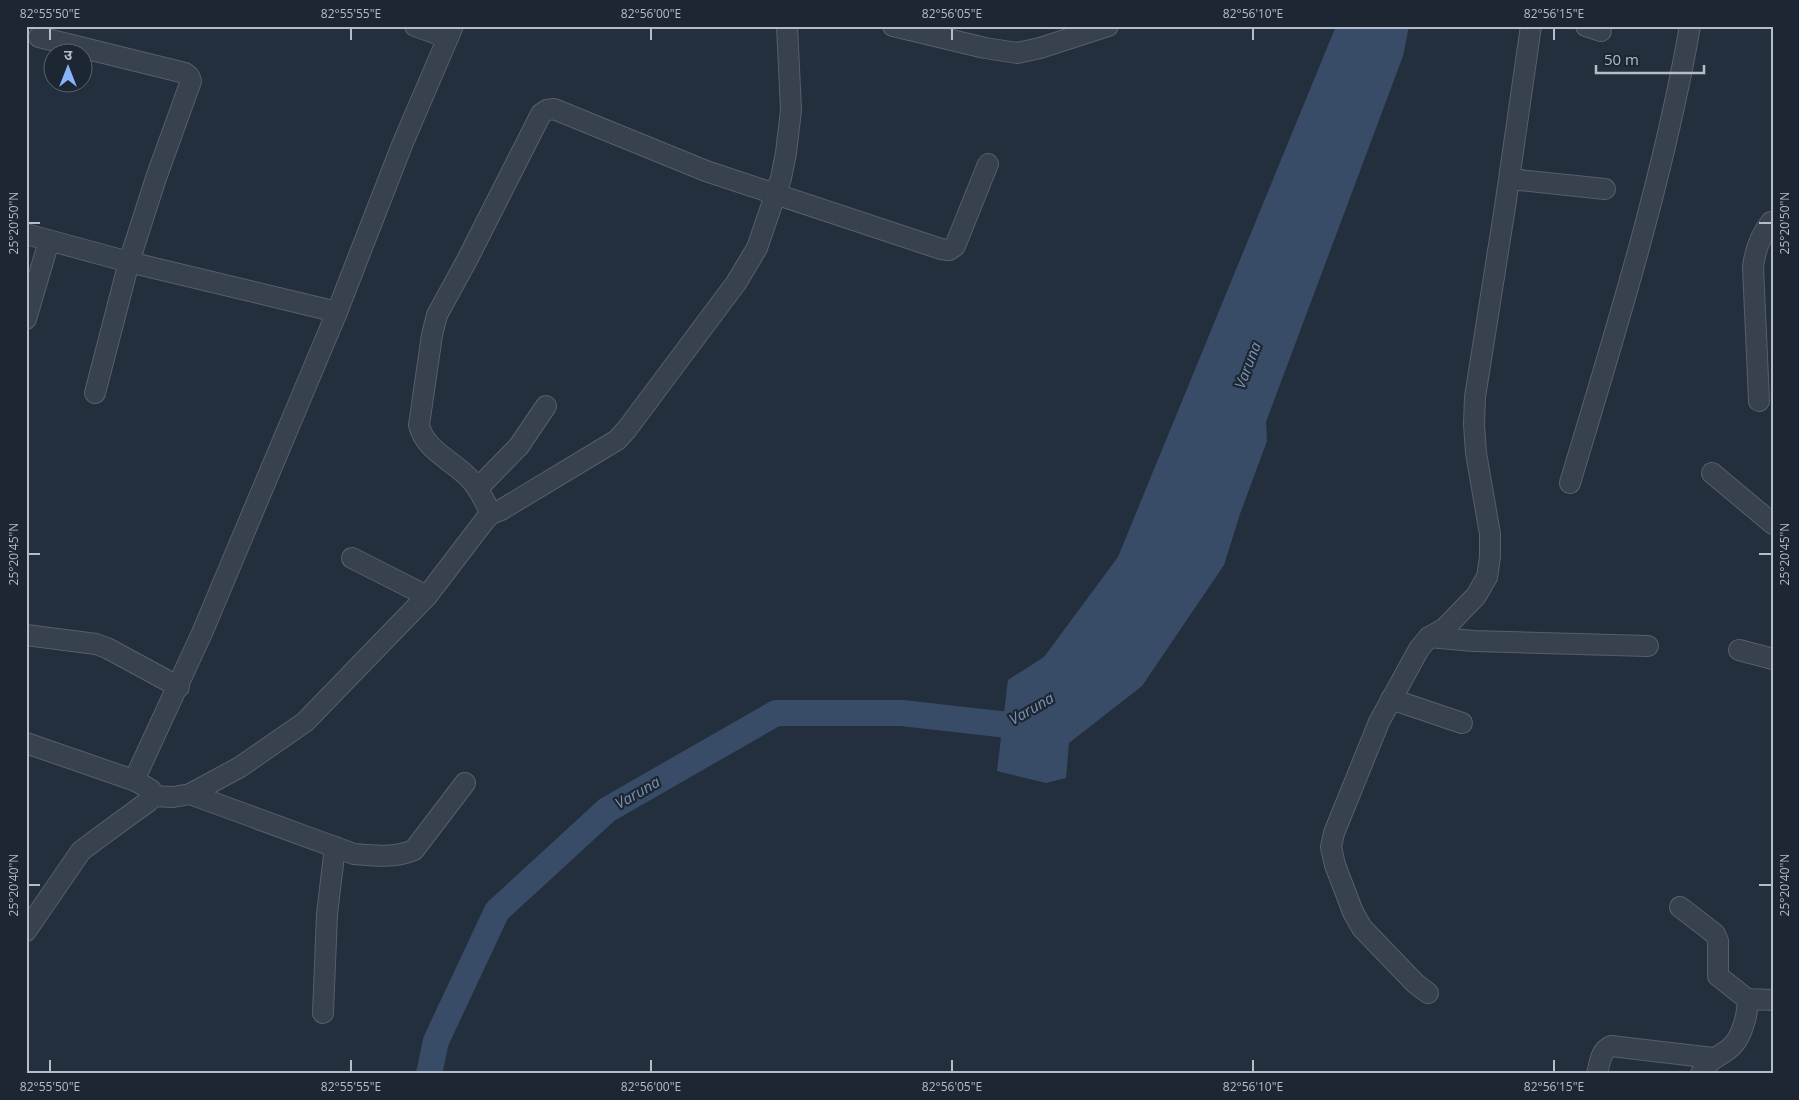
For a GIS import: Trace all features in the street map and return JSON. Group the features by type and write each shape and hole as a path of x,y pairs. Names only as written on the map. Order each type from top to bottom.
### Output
{"street":[{"path":"136,781 136,776 178,687 337,312 402,145 450,32 415,26"},
{"path":"153,796 173,797 190,794 240,767 305,722 427,596 484,520 491,514 508,506 617,440 622,435 736,284 757,248 781,178 786,153 791,110 787,26"},
{"path":"893,26 985,48 1017,53 1040,48 1108,26"},
{"path":"1428,993 1416,984 1362,928 1353,912 1335,865 1331,847 1334,833 1379,722 1419,649 1428,637 1445,628 1476,596 1487,577 1490,557 1490,534 1476,453 1475,406 1510,179 1531,26"},
{"path":"1570,483 1615,334 1676,101 1685,27"},
{"path":"39,37 185,74 189,76 191,81 156,178 129,262 95,393"},
{"path":"491,514 478,488 465,474 426,442 419,425 432,335 437,315 468,260 541,114 546,110 554,109 706,171 948,250 956,246 988,164"},
{"path":"1510,179 1606,189"},
{"path":"1759,401 1753,267 1755,251 1770,222 1773,222"},
{"path":"26,234 129,262 337,312"},
{"path":"26,319 49,241"},
{"path":"478,488 519,446 546,406"},
{"path":"1712,473 1773,524"},
{"path":"352,558 427,596"},
{"path":"26,634 96,644 107,648 178,687"},
{"path":"1428,637 1648,646"},
{"path":"1739,650 1773,660"},
{"path":"1392,699 1462,723"},
{"path":"26,744 136,781 150,790 153,796"},
{"path":"190,794 354,854 380,856 403,855 414,850 465,783"},
{"path":"26,931 81,852 153,796"},
{"path":"323,1013 327,914 335,847"},
{"path":"1680,907 1715,934 1718,941 1718,976 1747,999 1773,1000"},
{"path":"1701,1074 1704,1066 1737,1040 1747,1014 1747,999"},
{"path":"1597,1074 1602,1054 1611,1046 1713,1058"}],"water":[{"path":"1336,26 1409,26 1403,56 1266,422 1267,441 1240,514 1224,565 1142,686 1069,743 1066,778 1046,783 997,771 1008,680 1044,657 1118,557"}],"waterway":[{"name":"Varuna","path":"429,1074 436,1041 497,911 607,810 776,713 902,713 1008,725 1033,709"}]}
